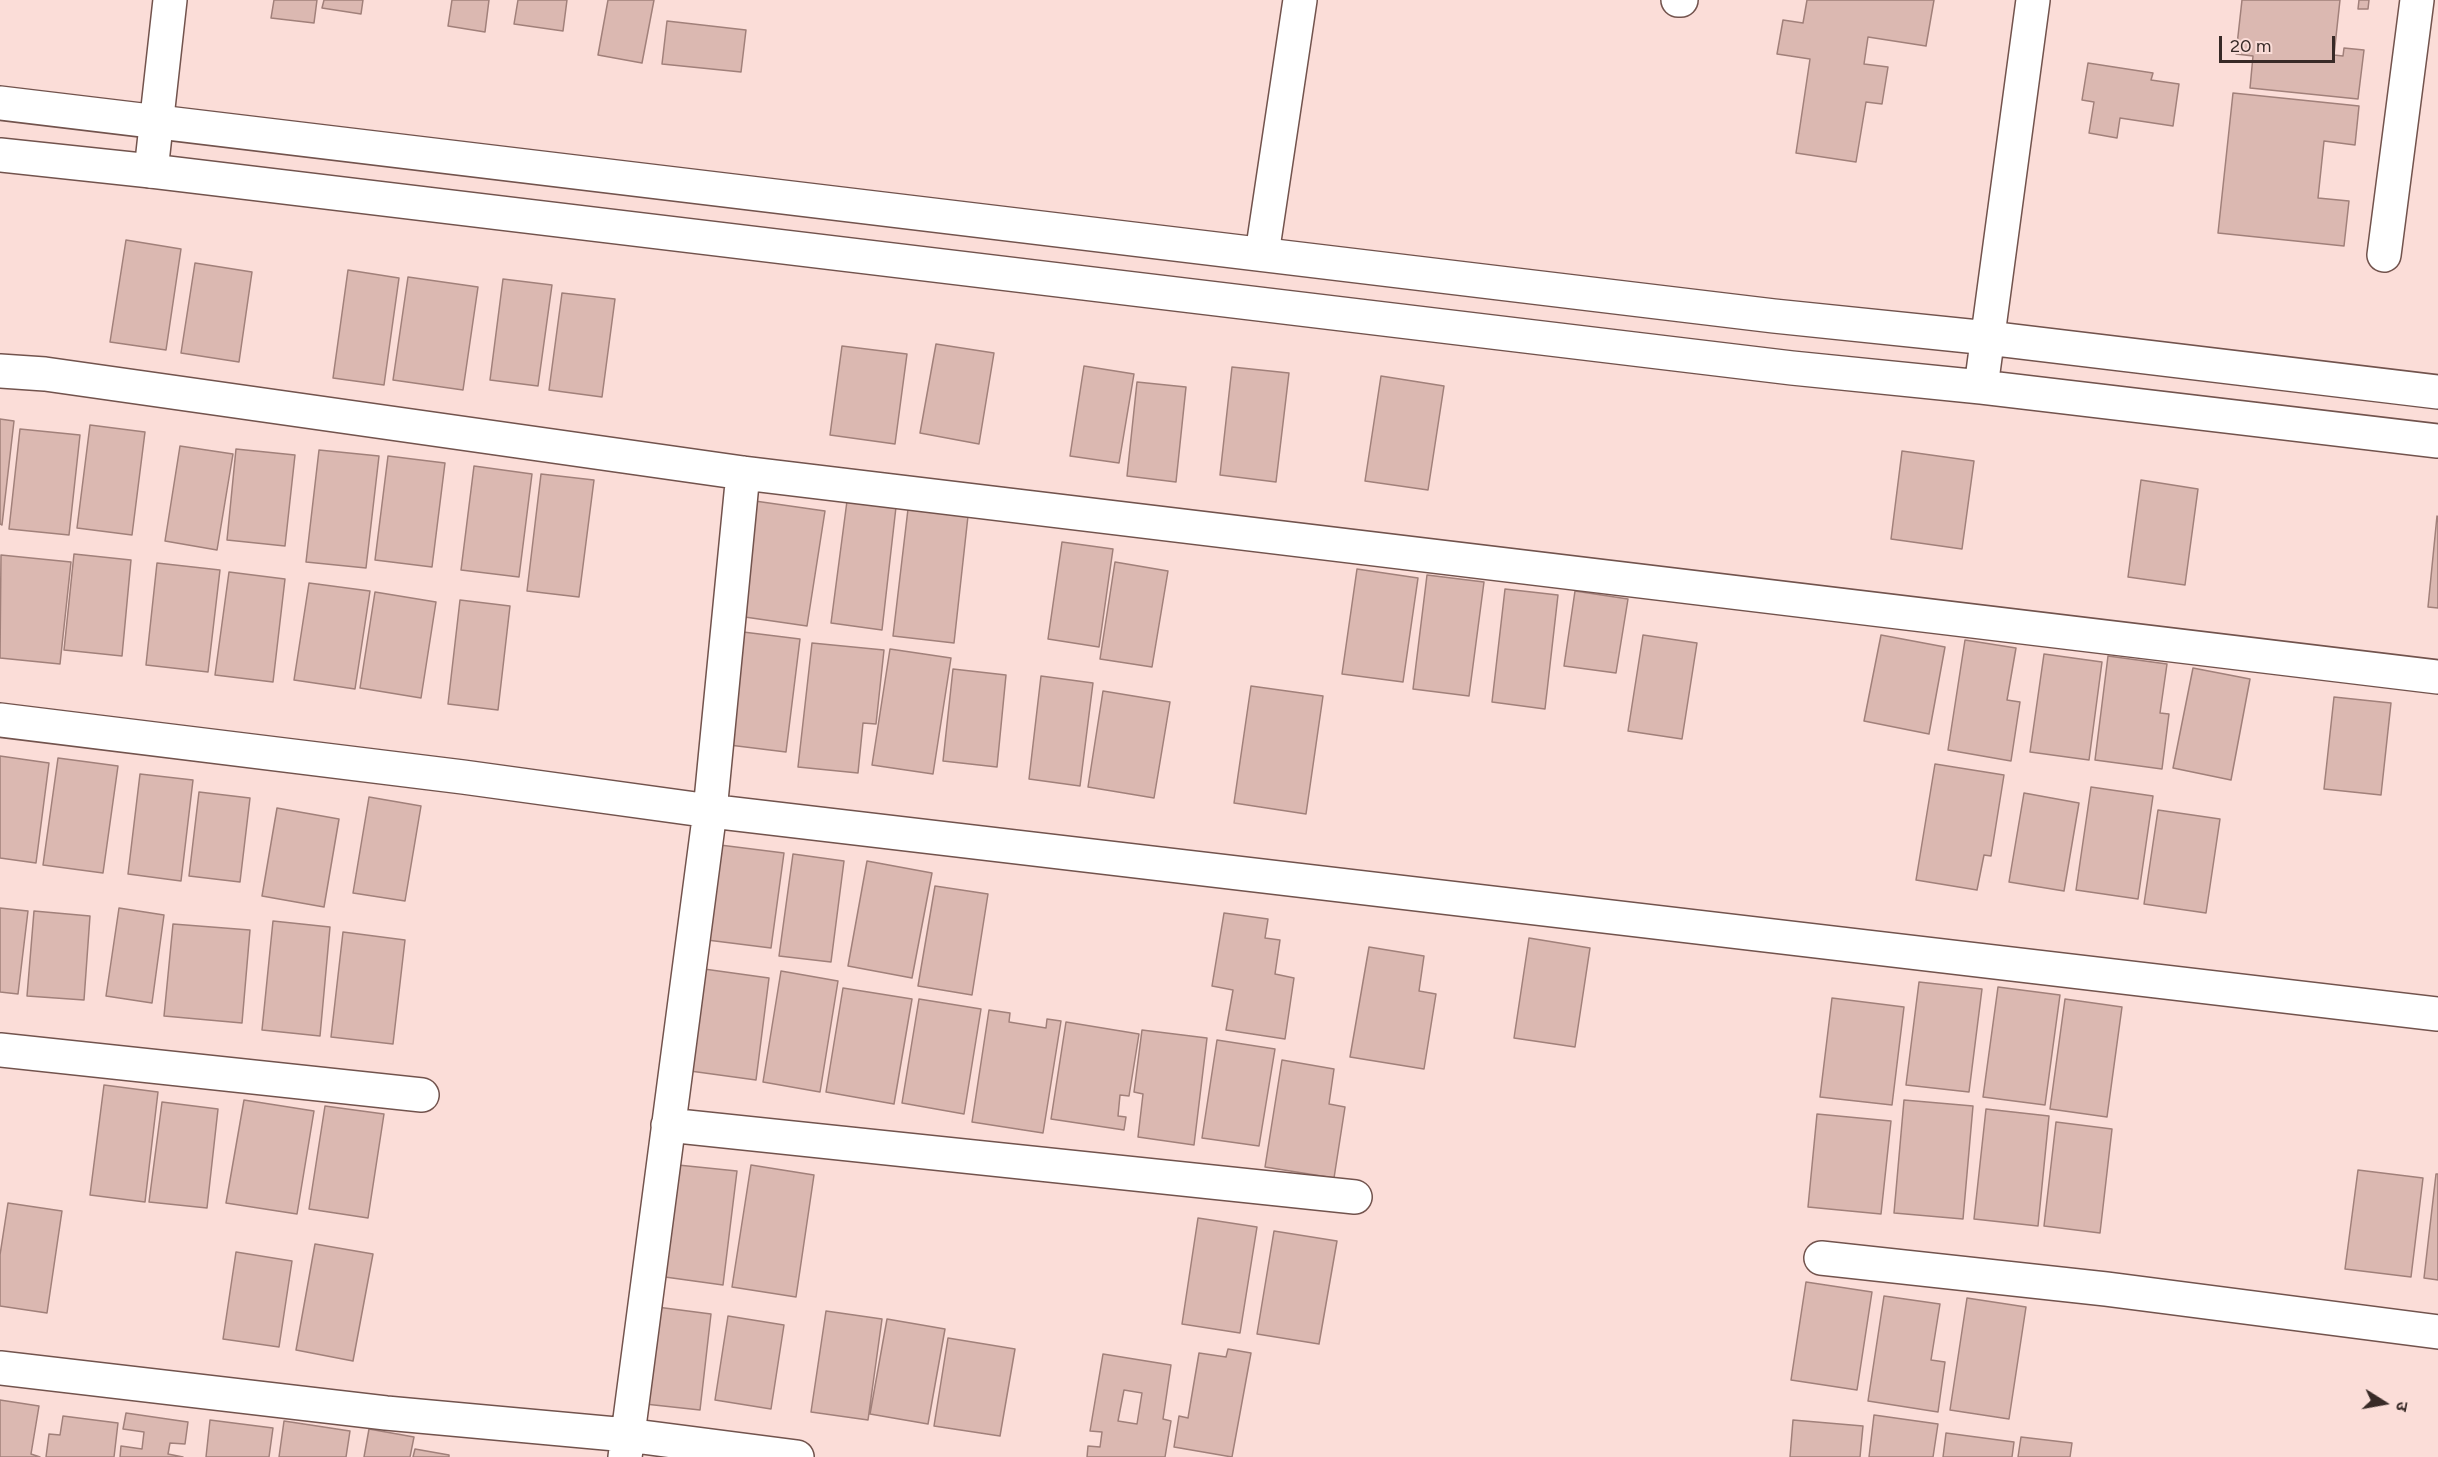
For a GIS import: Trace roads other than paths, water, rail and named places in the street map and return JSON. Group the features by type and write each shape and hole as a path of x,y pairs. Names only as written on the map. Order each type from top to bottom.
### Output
{"street":[{"path":"151,171 170,0"},
{"path":"1262,254 1300,0"},
{"path":"1981,387 2034,0"},
{"path":"2384,255 2417,0"},
{"path":"0,103 1678,304 1989,338 2438,392"},
{"path":"0,155 151,171 1671,353 2438,441"},
{"path":"1671,353 1678,304"},
{"path":"0,371 45,374 742,473 2438,677"},
{"path":"626,1446 710,811 742,473"},
{"path":"0,720 475,778 710,811 2438,1014"},
{"path":"0,1050 422,1095"},
{"path":"668,1125 1355,1197"},
{"path":"1821,1258 2106,1289 2438,1332"},
{"path":"0,1368 386,1413 626,1446 797,1457"}]}
